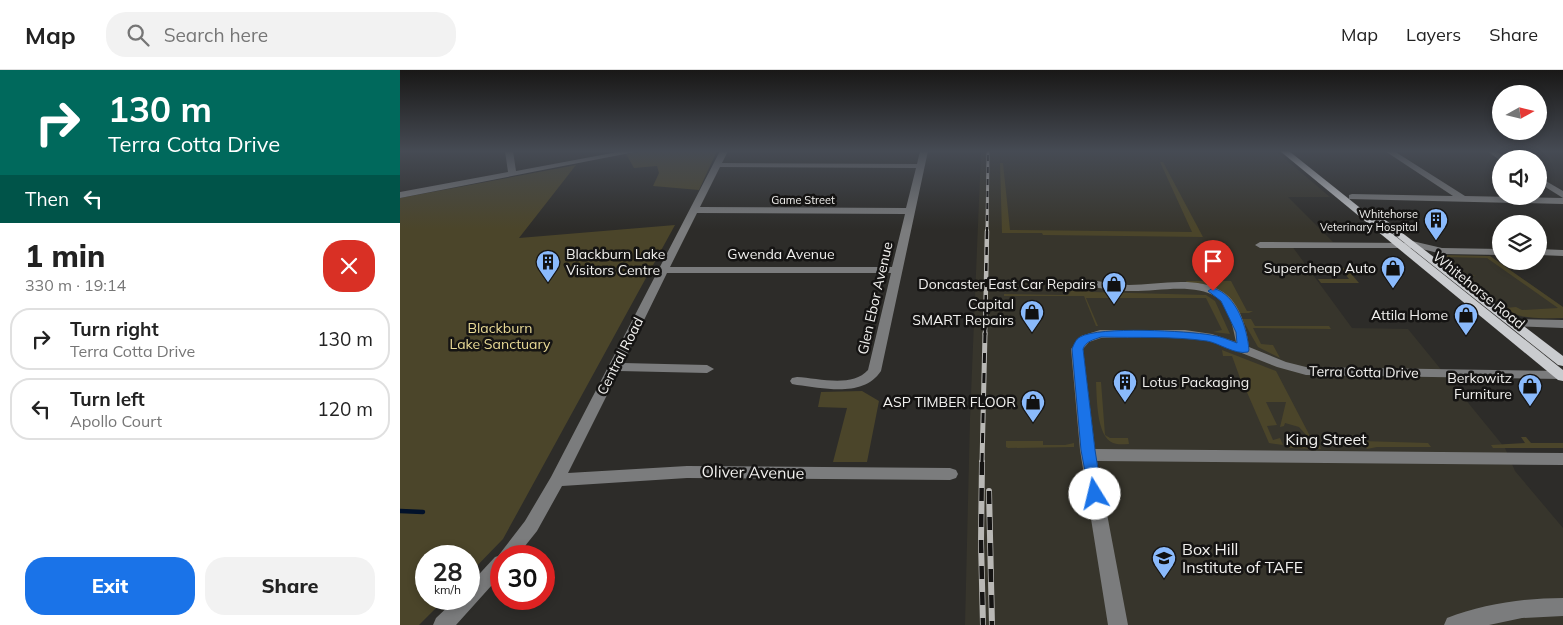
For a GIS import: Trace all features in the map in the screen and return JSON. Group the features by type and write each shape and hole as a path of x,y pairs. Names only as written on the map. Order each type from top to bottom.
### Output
{"main road":[{"name":"Whitehorse Road","path":"1318,177 1409,245 1430,257 1514,323 1562,373"},
{"name":"Whitehorse Road","path":"1327,177 1537,356 1562,373"}],"street":[{"path":"400,195 497,177"},
{"name":"Central Road","path":"516,545 531,526 556,480 711,177"},
{"name":"Glen Ebor Avenue","path":"797,381 851,384 860,383 871,377 874,371 918,177"},
{"path":"1429,177 1464,200"},
{"path":"1547,185 1563,195"},
{"path":"1352,197 1563,201"},
{"name":"Game Street","path":"695,210 910,211"},
{"path":"1260,246 1409,245 1442,250 1492,252"},
{"path":"1430,257 1442,250"},
{"path":"1547,252 1563,253"},
{"name":"Gwenda Avenue","path":"664,270 897,270"},
{"path":"1091,283 1108,287 1197,288 1213,291 1225,299 1234,316 1242,332 1244,350"},
{"path":"1514,323 1563,324"},
{"name":"Terra Cotta Drive","path":"1118,625 1088,455 1077,349 1084,339 1100,334 1187,335 1212,338 1281,366 1306,371 1562,373"},
{"path":"1522,373 1537,366 1537,356"},
{"path":"614,367 707,369"},
{"name":"King Street","path":"1088,455 1563,459"},
{"name":"Oliver Avenue","path":"556,480 687,472 950,474"},
{"path":"480,585 490,575"},
{"path":"1454,625 1500,612 1536,606 1563,607"},
{"path":"444,625 457,610"}],"shaded area":[{"path":"980,177 1306,177 1330,197 1288,197 1333,242 1289,242 1352,328 1408,329 1505,448 1515,471 1563,528 1563,625 965,625 970,419"},
{"path":"1440,255 1490,256 1492,257 1492,270 1510,270 1563,307 1563,318 1522,317 1514,315 1439,257"}],"green space":[{"name":"Blackburn Lake Sanctuary","path":"513,177 567,177 519,238 675,225 503,539 497,545 490,545 490,552 480,563 480,545 415,545 415,610 434,610 419,625 400,625 400,198"},
{"path":"657,177 705,177 699,190 653,186"},
{"path":"1000,177 1004,177 1010,230 1192,232 1167,177 1171,177 1203,237 1002,233"},
{"path":"1440,255 1490,256 1492,262 1487,258 1445,257 1466,274 1476,276 1465,276 1439,257"},
{"path":"1340,267 1347,269 1359,283 1321,283 1318,279 1349,279"},
{"path":"1504,270 1510,270 1563,307 1563,318 1525,317 1505,308 1516,307 1522,310 1558,308"},
{"path":"1186,281 1231,281 1247,311 1253,311 1240,313 1225,293 1219,289 1205,284 1187,283"},
{"path":"1071,291 1092,292 1206,295 1215,301 1230,334 1213,332 1222,330 1206,298 1086,298 1098,326 1096,326 1084,296 1004,296 1004,294 1068,295"},
{"path":"1242,319 1251,319 1255,326 1329,326 1331,329 1253,328 1261,344 1273,345 1280,358 1258,347"},
{"path":"1222,350 1276,371 1312,440 1317,440 1321,449 1289,448 1291,440 1296,438 1302,440 1308,437 1299,427 1285,423 1284,426 1280,427 1286,402 1266,402 1277,425 1267,426 1273,440 1280,438 1283,445 1269,443 1243,383 1192,382 1191,378 1240,378 1232,356 1223,356"},
{"path":"1096,382 1101,382 1105,435 1110,438 1128,438 1129,444 1113,443 1107,439 1103,433 1098,416"},
{"path":"862,391 879,401 867,462 833,462 847,408 818,407 821,392"},
{"path":"1521,437 1526,437 1531,443 1563,443 1563,448 1493,448 1491,445 1525,443"},
{"path":"1006,441 1043,441 1043,445 1074,443 1074,447 1008,448 1006,447"},
{"path":"1361,441 1428,443 1431,447 1377,447 1367,449"}],"waterway":[{"path":"400,511 423,512"}],"railway":[{"path":"987,233 988,177"},
{"path":"985,335 987,231"},
{"path":"982,463 985,333"},
{"path":"982,462 983,625"},
{"path":"989,491 992,625"}],"place":[{"name":"Whitehorse Veterinary Hospital","path":"1436,241"},
{"name":"Blackburn Lake Visitors Centre","path":"548,283"},
{"name":"Supercheap Auto","path":"1393,289"},
{"name":"Doncaster East Car Repairs","path":"1114,305"},
{"name":"Capital SMART Repairs","path":"1032,333"},
{"name":"Attila Home","path":"1466,336"},
{"name":"Lotus Packaging","path":"1125,403"},
{"name":"Berkowitz Furniture","path":"1530,407"},
{"name":"ASP TIMBER FLOOR","path":"1033,423"},
{"name":"Box Hill Institute of TAFE","path":"1164,579"}],"route":[{"path":"1095,494 1088,450 1077,349 1084,339 1100,334 1200,336 1212,338 1244,350 1242,332 1234,316 1225,299 1213,291"}]}
